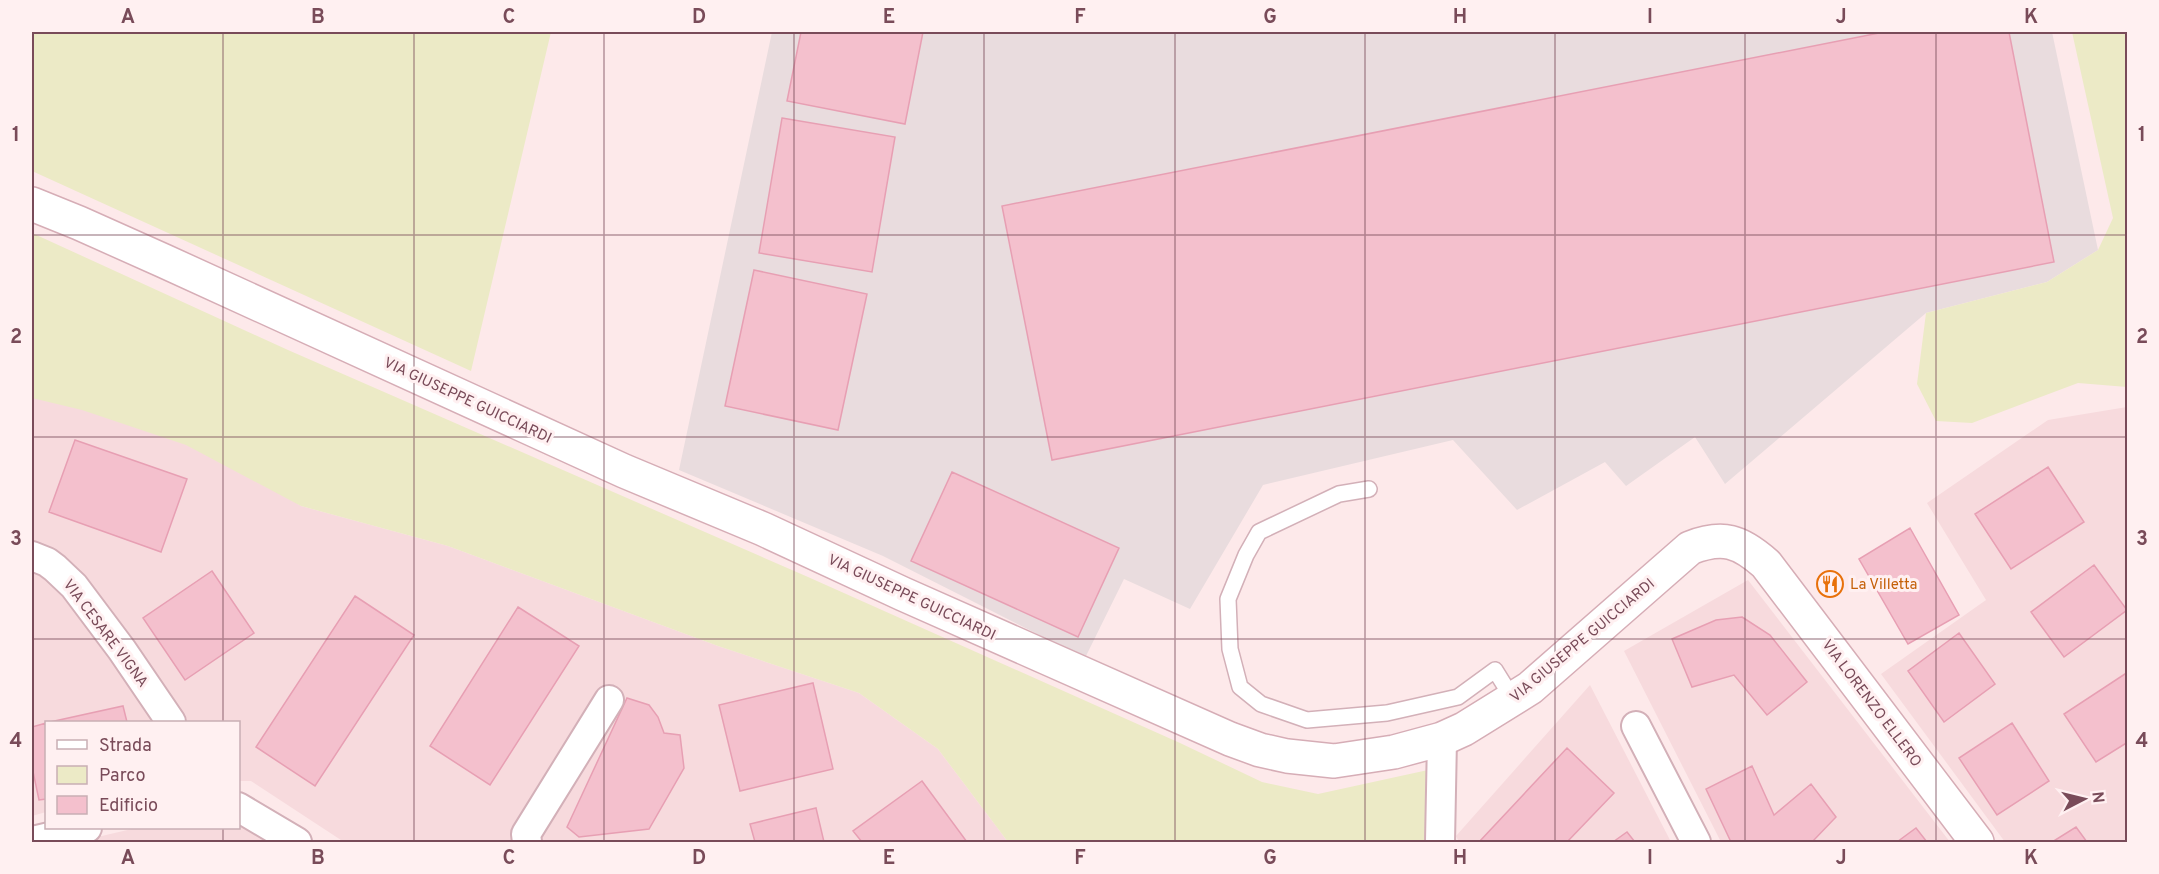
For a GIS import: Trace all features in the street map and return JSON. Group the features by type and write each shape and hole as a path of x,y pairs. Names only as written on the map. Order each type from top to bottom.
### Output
{"street":[{"name":"VIA GIUSEPPE GUICCIARDI","path":"32,204 154,256 624,471 763,529 903,594 1230,739 1260,750 1287,756 1334,761 1394,752 1442,739 1464,729 1538,681 1690,548 1706,542 1721,540 1737,544 1752,552 1766,564"},
{"name":"VIA CESARE VIGNA","path":"32,556 47,562 74,586 122,650 170,721"},
{"name":"VIA LORENZO ELLERO","path":"1766,564 1977,843"},
{"path":"527,843 526,834 609,700"},
{"path":"1636,726 1696,843"},
{"path":"1440,843 1442,739"},
{"path":"240,808 297,843"},
{"path":"32,841 83,829"}],"lane":[{"path":"1369,489 1339,494 1259,532 1246,555 1228,599 1230,649 1240,687 1261,704 1307,720 1387,713 1458,698 1495,670 1513,699"}],"shaded area":[{"path":"772,32 2052,32 2098,250 2047,282 1926,313 1725,484 1695,437 1626,486 1605,462 1517,510 1453,440 1263,485 1190,609 1124,579 1085,658 883,556 679,470"},
{"path":"32,396 183,429 301,506 448,546 718,646 859,693 938,749 1008,842 344,842 251,781 240,781 240,721 45,721 45,812 32,816"},
{"path":"2127,407 2127,842 2005,842 1881,674 1986,600 1927,503 2048,420"},
{"path":"1748,580 1950,842 1721,842 1624,651"},
{"path":"1590,685 1671,842 1459,842 1456,836"},
{"path":"240,824 247,825 274,842 76,842 132,829 240,829"}],"green space":[{"path":"32,32 551,32 471,371 32,171"},
{"path":"2072,32 2127,32 2127,387 2078,383 1972,423 1936,421 1917,384 1926,313 2047,282 2098,250 2113,218"},
{"path":"32,233 288,350 808,577 1262,782 1318,794 1428,770 1427,842 1008,842 938,749 859,693 718,646 448,546 301,506 186,445 82,410 32,398"}],"building":[{"path":"801,32 923,32 905,124 787,101"},
{"path":"1884,32 2009,32 2054,262 1052,460 1002,206"},
{"path":"782,118 895,137 872,272 759,253"},
{"path":"754,270 867,294 838,430 725,406"},
{"path":"75,440 187,479 161,552 49,512"},
{"path":"2048,467 2084,522 2011,569 1975,514"},
{"path":"952,472 1119,548 1078,637 911,561"},
{"path":"1910,528 1959,615 1908,644 1859,559"},
{"path":"2094,565 2127,610 2064,657 2031,612"},
{"path":"212,571 254,633 185,680 143,618"},
{"path":"355,596 414,635 315,786 256,747"},
{"path":"518,607 579,646 490,785 430,746"},
{"path":"1742,617 1770,635 1807,682 1767,715 1734,675 1692,687 1672,639 1716,620"},
{"path":"1959,633 1995,684 1944,722 1908,671"},
{"path":"2128,672 2128,742 2096,762 2064,714"},
{"path":"813,683 833,769 740,791 719,705"},
{"path":"627,698 649,705 658,717 664,733 680,735 684,768 649,829 579,837 567,827"},
{"path":"123,706 127,721 55,721"},
{"path":"45,723 45,799 39,800 32,767 32,727"},
{"path":"2012,723 2049,781 1997,815 1959,758"},
{"path":"1567,748 1614,793 1567,842 1479,842"},
{"path":"1752,766 1774,815 1811,784 1836,817 1812,842 1731,842 1706,789"},
{"path":"922,781 967,842 862,842 853,831"},
{"path":"816,808 824,842 755,842 750,824"},
{"path":"2076,827 2087,842 2052,842"},
{"path":"1916,828 1927,842 1897,842"},
{"path":"1627,832 1635,842 1613,842"}],"place":[{"name":"La Villetta","path":"1830,584"}]}
